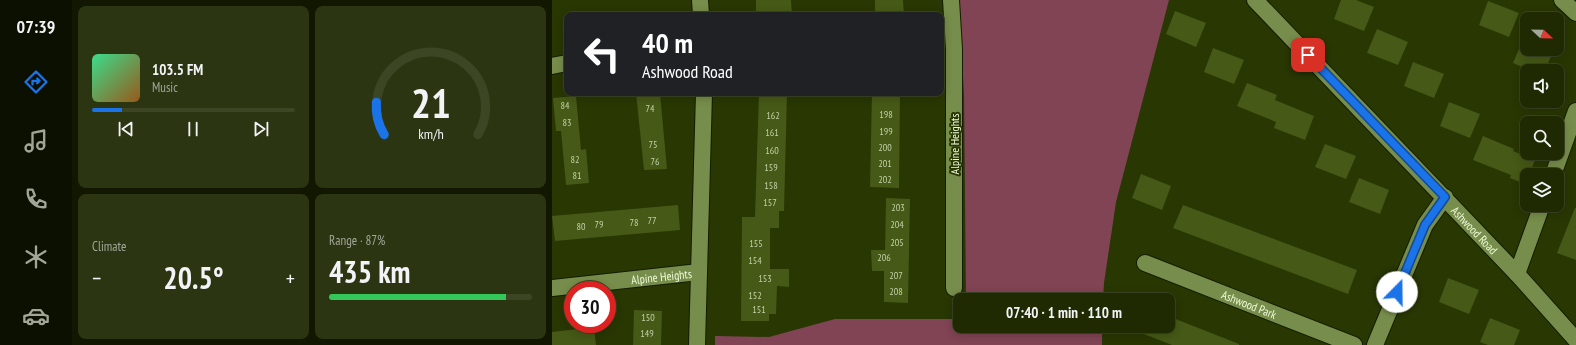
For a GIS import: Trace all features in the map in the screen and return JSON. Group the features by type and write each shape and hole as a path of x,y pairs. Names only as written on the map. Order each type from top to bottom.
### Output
{"street":[{"path":"700,0 701,12"},
{"name":"Alpine Heights","path":"951,0 954,50 954,288"},
{"name":"Ashwood Road","path":"1255,0 1518,274 1576,340"},
{"path":"1562,0 1576,13"},
{"path":"552,66 564,64"},
{"name":"Alpine Heights","path":"697,345 704,96"},
{"path":"1556,168 1576,111"},
{"path":"1375,345 1425,225 1445,197"},
{"path":"1518,274 1540,212"},
{"name":"Ashwood Park","path":"1145,263 1354,345"},
{"name":"Alpine Heights","path":"552,288 699,272"}],"shaded area":[{"path":"959,0 1169,0 1116,202 1103,293 966,293 964,96"},
{"path":"835,319 953,319 953,333 1102,333 1102,345 715,345 715,336 769,337"}],"building":[{"path":"756,0 791,0 792,12 756,12"},
{"path":"875,0 903,0 904,12 875,12"},
{"path":"1341,0 1356,0 1374,7 1364,31 1334,19"},
{"path":"1488,1 1519,13 1509,37 1479,25"},
{"path":"1175,11 1206,23 1196,47 1166,34"},
{"path":"1377,29 1408,42 1398,65 1367,53"},
{"path":"1213,48 1244,60 1234,84 1204,72"},
{"path":"1519,49 1520,56 1551,56 1548,64 1520,64 1520,66 1513,63"},
{"path":"1413,62 1444,74 1434,98 1404,86"},
{"path":"1247,83 1277,95 1275,100 1314,116 1305,140 1274,128 1276,122 1237,106"},
{"path":"576,96 581,150 586,149 589,183 566,185 561,131 556,131 553,98"},
{"path":"636,96 660,96 667,169 644,170"},
{"path":"759,96 787,96 784,211 779,211 779,228 770,228 770,269 789,269 789,287 777,286 776,314 769,314 769,321 741,321 742,217 755,217"},
{"path":"872,96 900,96 899,188 870,187"},
{"path":"1449,102 1480,114 1470,138 1440,126"},
{"path":"1483,136 1514,149 1513,151 1520,154 1520,160 1535,160 1532,168 1520,168 1520,182 1510,178 1511,175 1473,160"},
{"path":"1325,144 1356,156 1346,179 1315,167"},
{"path":"1141,174 1171,186 1162,210 1132,198"},
{"path":"1359,178 1389,190 1380,214 1349,202"},
{"path":"886,198 910,199 908,303 884,302 884,271 872,271 871,250 885,250"},
{"path":"678,205 680,230 555,241 552,216"},
{"path":"1183,205 1357,270 1348,294 1173,228"},
{"path":"1576,208 1576,260 1557,253"},
{"path":"1448,278 1479,290 1469,314 1439,302"},
{"path":"634,310 662,311 661,345 633,345"},
{"path":"1490,318 1520,330 1514,345 1488,345 1480,342"},
{"path":"1175,319 1239,344 1239,345 1172,345 1141,333 1175,333"},
{"path":"564,331 564,333 595,333 596,345 552,345 552,332"}],"route":[{"path":"1308,55 1445,197 1425,225 1397,292"}]}
